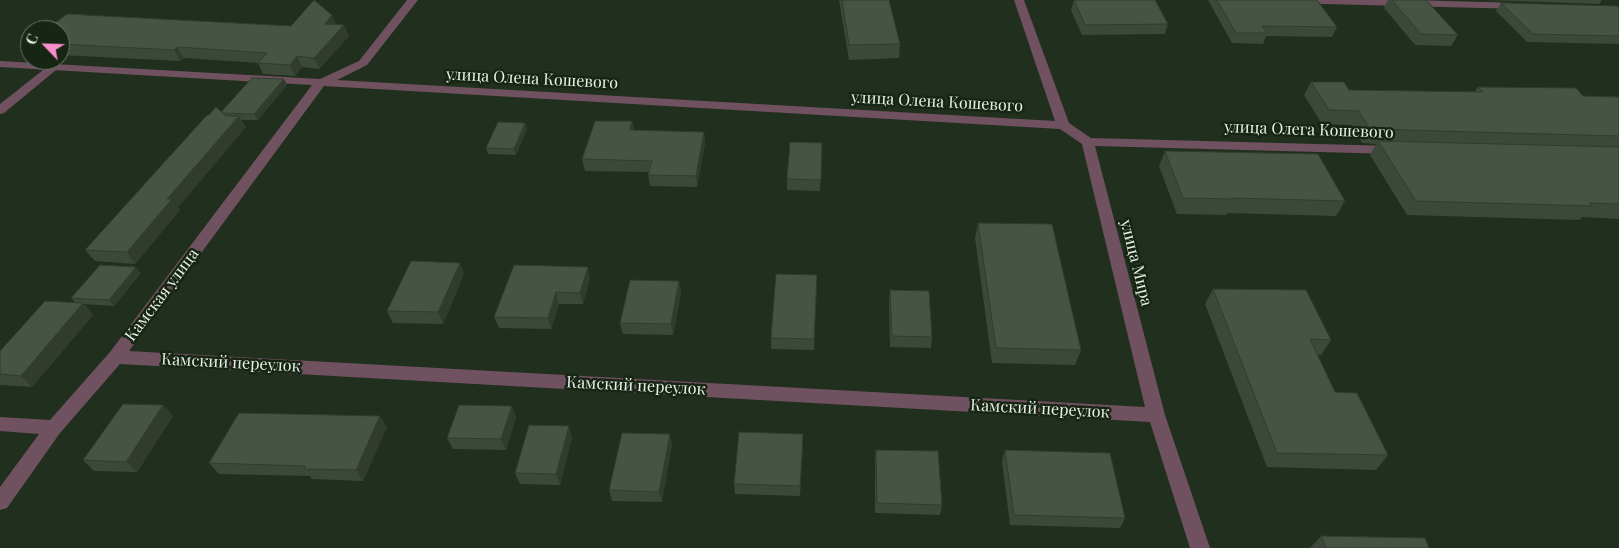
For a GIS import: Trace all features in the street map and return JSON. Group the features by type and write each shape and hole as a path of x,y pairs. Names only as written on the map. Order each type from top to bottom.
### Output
{"street":[{"path":"319,84 362,63 413,0"},
{"path":"1019,0 1063,125 1088,142"},
{"path":"1286,0 1533,7"},
{"name":"улица Олена Кошевого","path":"0,64 20,66"},
{"name":"улица Олена Кошевого","path":"70,69 1063,125"},
{"path":"0,110 50,70"},
{"name":"Камская улица","path":"0,502 54,428 116,357 319,84"},
{"name":"улица Олега Кошевого","path":"1088,142 1402,150"},
{"name":"улица Мира","path":"1088,142 1156,415 1200,548"},
{"name":"Камский переулок","path":"116,357 1156,415"},
{"path":"0,424 54,428"}],"building":[{"path":"314,0 332,15 325,24 344,25 314,58 297,56 290,65 258,63 267,53 177,47 174,50 70,45 70,20 59,20 67,14 291,26"},
{"path":"842,0 889,0 900,44 849,45"},
{"path":"1074,0 1155,0 1168,24 1085,25"},
{"path":"1217,0 1317,0 1337,27 1262,26 1267,33 1236,33"},
{"path":"1392,0 1426,0 1458,35 1421,34"},
{"path":"1501,3 1617,6 1619,8 1619,36 1533,34"},
{"path":"252,78 284,79 254,114 223,113 222,111"},
{"path":"1311,82 1344,82 1349,90 1483,92 1478,87 1576,88 1583,96 1619,97 1619,136 1370,129 1359,111 1329,110"},
{"path":"216,107 226,116 239,116 167,199 172,199 127,252 85,250 207,115"},
{"path":"595,121 632,121 630,130 704,132 696,176 648,175 652,161 582,159"},
{"path":"498,122 525,123 514,149 486,148"},
{"path":"1378,141 1619,147 1619,204 1589,203 1592,206 1416,201"},
{"path":"790,142 822,143 821,180 787,179"},
{"path":"1165,151 1318,154 1345,201 1183,198"},
{"path":"978,223 1052,224 1081,350 996,348"},
{"path":"411,261 460,263 438,312 387,311"},
{"path":"100,265 136,267 109,300 71,298"},
{"path":"514,265 588,267 580,293 556,292 548,318 494,317"},
{"path":"776,274 817,275 814,339 771,338"},
{"path":"630,280 679,281 671,324 620,323"},
{"path":"1213,289 1306,290 1331,340 1310,339 1335,392 1357,393 1388,455 1277,453"},
{"path":"890,290 929,291 932,337 892,336"},
{"path":"45,301 83,303 21,376 0,374 0,351"},
{"path":"123,404 163,405 126,462 83,460"},
{"path":"459,405 512,406 501,439 447,438"},
{"path":"239,413 380,416 356,470 304,469 305,466 209,463"},
{"path":"529,425 569,426 556,474 515,473"},
{"path":"739,432 803,434 800,486 734,484"},
{"path":"622,433 670,434 659,492 609,490"},
{"path":"876,450 938,451 942,505 877,503"},
{"path":"1005,450 1110,453 1125,518 1014,515"},
{"path":"1321,536 1425,538 1429,548 1326,548"}]}
